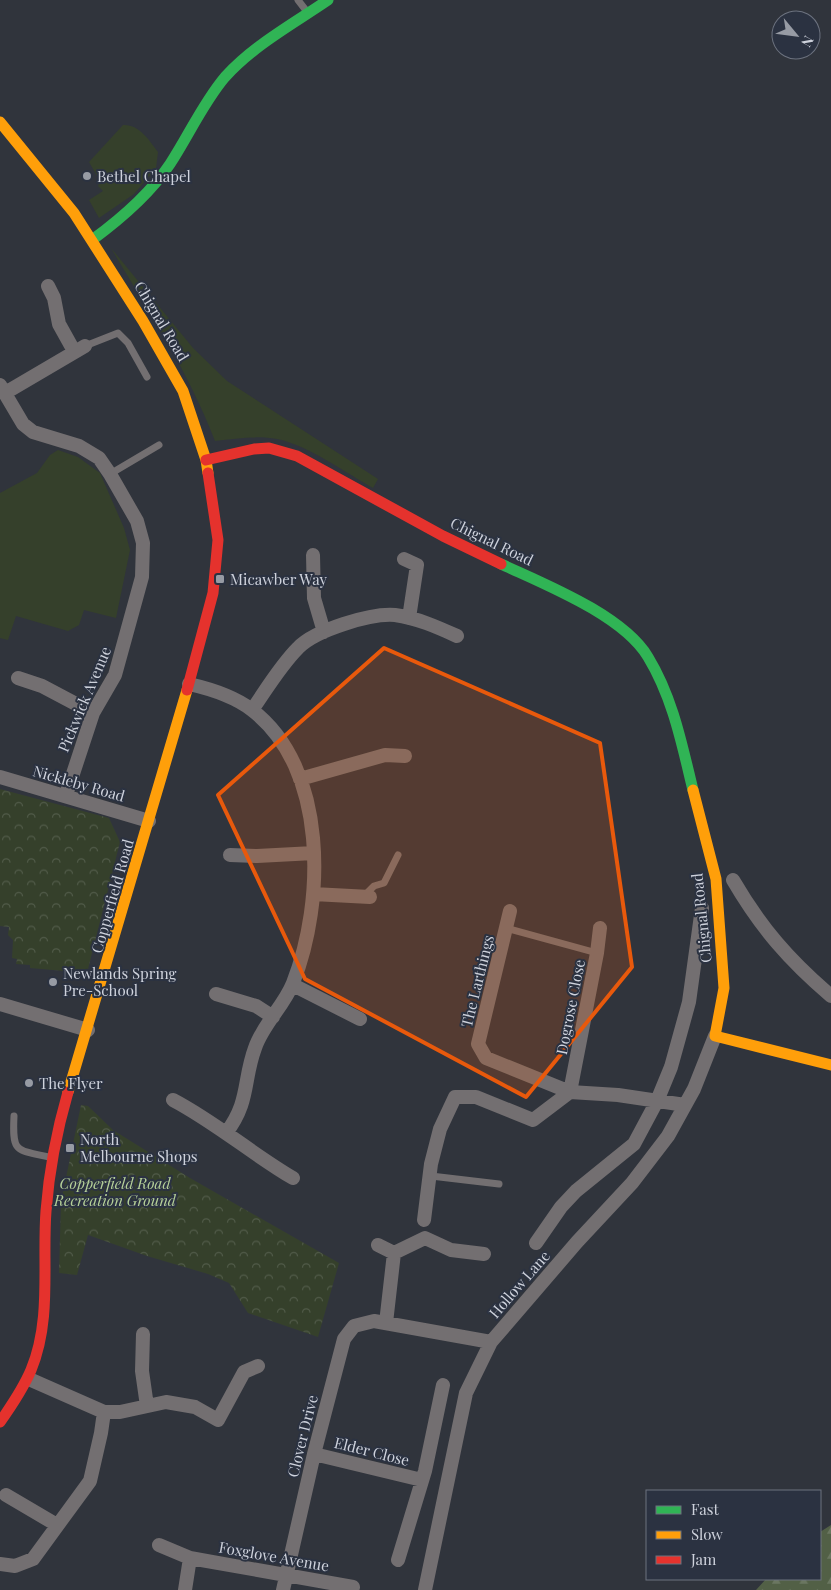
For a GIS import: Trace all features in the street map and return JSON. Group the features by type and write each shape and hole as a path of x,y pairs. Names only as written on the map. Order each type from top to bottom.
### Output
{"street":[{"path":"92,240 125,216 148,193 170,163 202,110 226,76 266,41 328,0"},
{"name":"Chignal Road","path":"0,122 50,181 92,240 143,321 183,391 206,460 254,449 269,448 297,456 443,536 571,597 611,621 635,640 648,656 671,703 716,879 724,988 715,1036"},
{"path":"2,389 79,349 59,324 54,298 48,286"},
{"name":"Pickwick Avenue","path":"2,389 23,424 33,432 91,451 110,474 137,521 144,543 142,577 115,675 93,713 66,795"},
{"name":"Copperfield Road","path":"0,1422 29,1379 38,1353 44,1321 46,1214 53,1158 66,1100 189,684 213,593 218,540 206,460"},
{"path":"313,555 314,598 324,632"},
{"path":"404,559 417,565 409,618"},
{"path":"252,710 298,647 324,632 362,620 393,615 423,621 457,636"},
{"path":"18,678 42,686 93,713"},
{"path":"189,684 220,694 252,710 278,739 300,779 309,813 314,853 313,894 302,954 293,985 255,1047 244,1103 236,1120 226,1133"},
{"path":"300,779 385,755 405,756"},
{"name":"Nickleby Road","path":"0,777 149,821"},
{"path":"230,855 257,856 314,853"},
{"path":"733,880 764,928 809,977 831,996"},
{"path":"313,894 367,897"},
{"path":"536,1243 561,1207 576,1191 634,1144 657,1101 671,1067 689,1002 702,908"},
{"name":"The Larthings","path":"510,912 478,1044 486,1058 570,1092 685,1105"},
{"name":"Dogrose Close","path":"570,1092 597,953 600,928"},
{"path":"293,985 360,1019"},
{"path":"216,994 256,1006 273,1017"},
{"path":"0,1004 88,1030"},
{"path":"715,1036 831,1065"},
{"name":"Hollow Lane","path":"425,1590 466,1393 492,1342 577,1242 632,1183 668,1136 694,1089 715,1036"},
{"path":"424,1220 431,1164 440,1128 455,1096 476,1097 533,1120 570,1092"},
{"path":"173,1100 293,1178"},
{"path":"394,1253 425,1238 451,1250 484,1254"},
{"path":"378,1245 394,1253"},
{"path":"386,1323 394,1253"},
{"name":"Clover Drive","path":"283,1590 314,1454 344,1339 354,1326 374,1321 492,1342"},
{"path":"143,1334 142,1371 147,1406"},
{"path":"29,1379 104,1412 120,1412 166,1402 195,1408 218,1420 244,1372 258,1366"},
{"name":"Elder Close","path":"398,1560 422,1480 443,1385"},
{"path":"0,1564 15,1566 33,1559 90,1481 104,1412"},
{"name":"Elder Close","path":"314,1454 422,1480"},
{"path":"6,1495 57,1525"},
{"name":"Foxglove Avenue","path":"159,1545 190,1558 353,1587"},
{"path":"186,1590 190,1558"}],"lane":[{"path":"298,0 308,14"},
{"path":"79,349 118,333 128,343 147,377"},
{"path":"110,474 159,445"},
{"path":"367,897 374,886 384,883 398,855"},
{"path":"506,928 597,953"},
{"path":"14,1116 13,1140 16,1146 20,1150 53,1158"},
{"path":"431,1176 499,1184"}],"highlighted area":[{"path":"384,648 600,743 632,967 526,1097 305,979 218,795"}],"green space":[{"path":"123,125 129,125 139,130 158,152 156,168 134,194 99,218 89,200 103,191 98,186 100,181 89,162"},
{"path":"111,248 193,348 227,381 378,479 373,488 327,460 289,442 261,437 215,441 205,415 180,366"},
{"path":"58,450 78,457 100,473 124,528 130,550 116,618 84,610 79,625 68,631 16,616 8,640 0,638 0,493 37,473 50,455"},
{"path":"0,789 109,818 120,842 87,973 30,968 30,965 16,964 17,959 12,958 13,940 8,935 9,927 0,926"},
{"name":"Copperfield Road Recreation Ground","path":"81,1105 88,1106 113,1130 190,1178 339,1263 318,1337 248,1313 229,1283 208,1274 147,1256 88,1235 77,1275 59,1273 61,1202"},
{"path":"831,1525 831,1590 756,1590 765,1580 821,1580 821,1531"}],"traffic: fast":[{"path":"92,240 125,214 154,185 170,164 210,97 236,65 274,36 328,0"},
{"path":"501,564 560,591 602,614 636,642 648,657 664,689 681,739 693,790"}],"traffic: slow":[{"path":"0,122 74,213 143,321 183,391 206,460 208,473"},
{"path":"68,1092 187,690"},
{"path":"693,790 716,879 724,988 715,1036 831,1065"}],"traffic: jam":[{"path":"206,460 254,449 269,448 297,456 443,536 501,564"},
{"path":"187,690 213,593 218,540 208,473"},
{"path":"0,1422 28,1377 38,1351 44,1311 47,1196 60,1121 68,1092"}],"place":[{"name":"Bethel Chapel","path":"87,176"},
{"name":"Micawber Way","path":"220,579"},
{"name":"Newlands Spring Pre-School","path":"53,982"},
{"name":"The Flyer","path":"29,1083"},
{"name":"North Melbourne Shops","path":"70,1148"}]}
